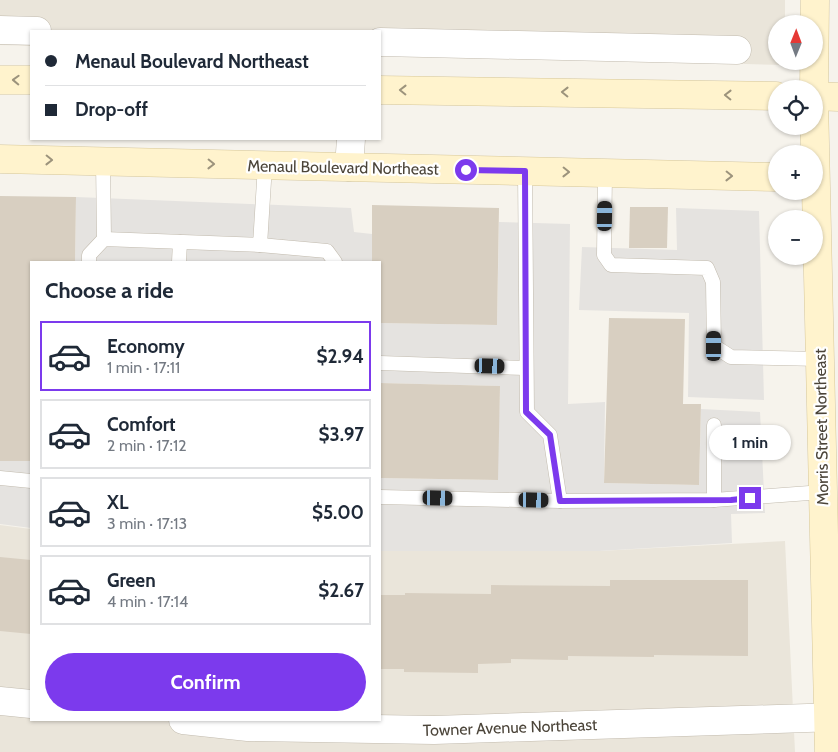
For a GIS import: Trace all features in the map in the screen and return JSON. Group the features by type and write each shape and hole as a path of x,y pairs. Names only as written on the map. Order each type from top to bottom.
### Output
{"main road":[{"path":"814,80 815,0"},
{"path":"0,80 30,80"},
{"path":"381,90 768,96"},
{"path":"823,96 838,97"},
{"name":"Menaul Boulevard Northeast","path":"0,159 768,177"},
{"name":"Morris Street Northeast","path":"823,200 820,359 823,492 833,717 829,752"}],"street":[{"path":"0,30 30,31"},
{"path":"381,42 737,50"},
{"path":"349,167 351,140"},
{"path":"0,701 30,704"},
{"name":"Towner Avenue Northeast","path":"192,721 248,727 434,730 833,717"}],"lane":[{"path":"89,261 89,255 104,239 103,161"},
{"path":"260,245 265,165"},
{"path":"525,171 526,412 550,435 560,501"},
{"path":"605,173 604,254 611,265 707,268 713,282 714,346 731,357 820,359"},
{"path":"104,239 260,245 327,251 334,261"},
{"path":"180,242 180,261"},
{"path":"381,363 526,368"},
{"path":"714,425 714,500"},
{"path":"0,478 30,481"},
{"path":"381,497 560,501 714,500 823,492"}],"shaded area":[{"path":"0,0 785,0 785,15 768,15 768,65 381,54 381,30 30,30 30,46 0,45"},
{"path":"76,197 351,208 354,232 372,234 372,261 75,261"},
{"path":"676,208 759,211 764,400 688,397 689,313 579,310 582,247 677,250"},
{"path":"499,222 570,224 568,404 605,402 604,483 699,485 701,409 760,412 765,513 731,514 732,543 599,551 381,551 381,478 497,480 500,386 381,383 381,323 497,325"},
{"path":"0,461 30,461 30,528 0,524"},
{"path":"0,525 30,529 30,721 381,721 381,551 599,551 785,541 795,752 0,752"}],"building":[{"path":"0,196 76,197 75,261 30,261 30,461 0,461"},
{"path":"372,205 499,208 497,325 381,323 381,261 372,261"},
{"path":"630,207 668,207 667,248 629,248"},
{"path":"609,318 685,319 683,404 701,404 699,485 604,483"},
{"path":"381,383 500,386 498,480 381,478"},
{"path":"0,557 30,560 30,634 0,631"},
{"path":"610,580 748,580 748,656 568,656 568,660 511,659 511,663 478,664 478,673 404,672 404,669 381,669 381,595 405,595 405,593 491,594 491,585 610,586"}],"route":[{"path":"466,170 525,171 526,412 550,435 560,501 731,500 750,498"}]}
